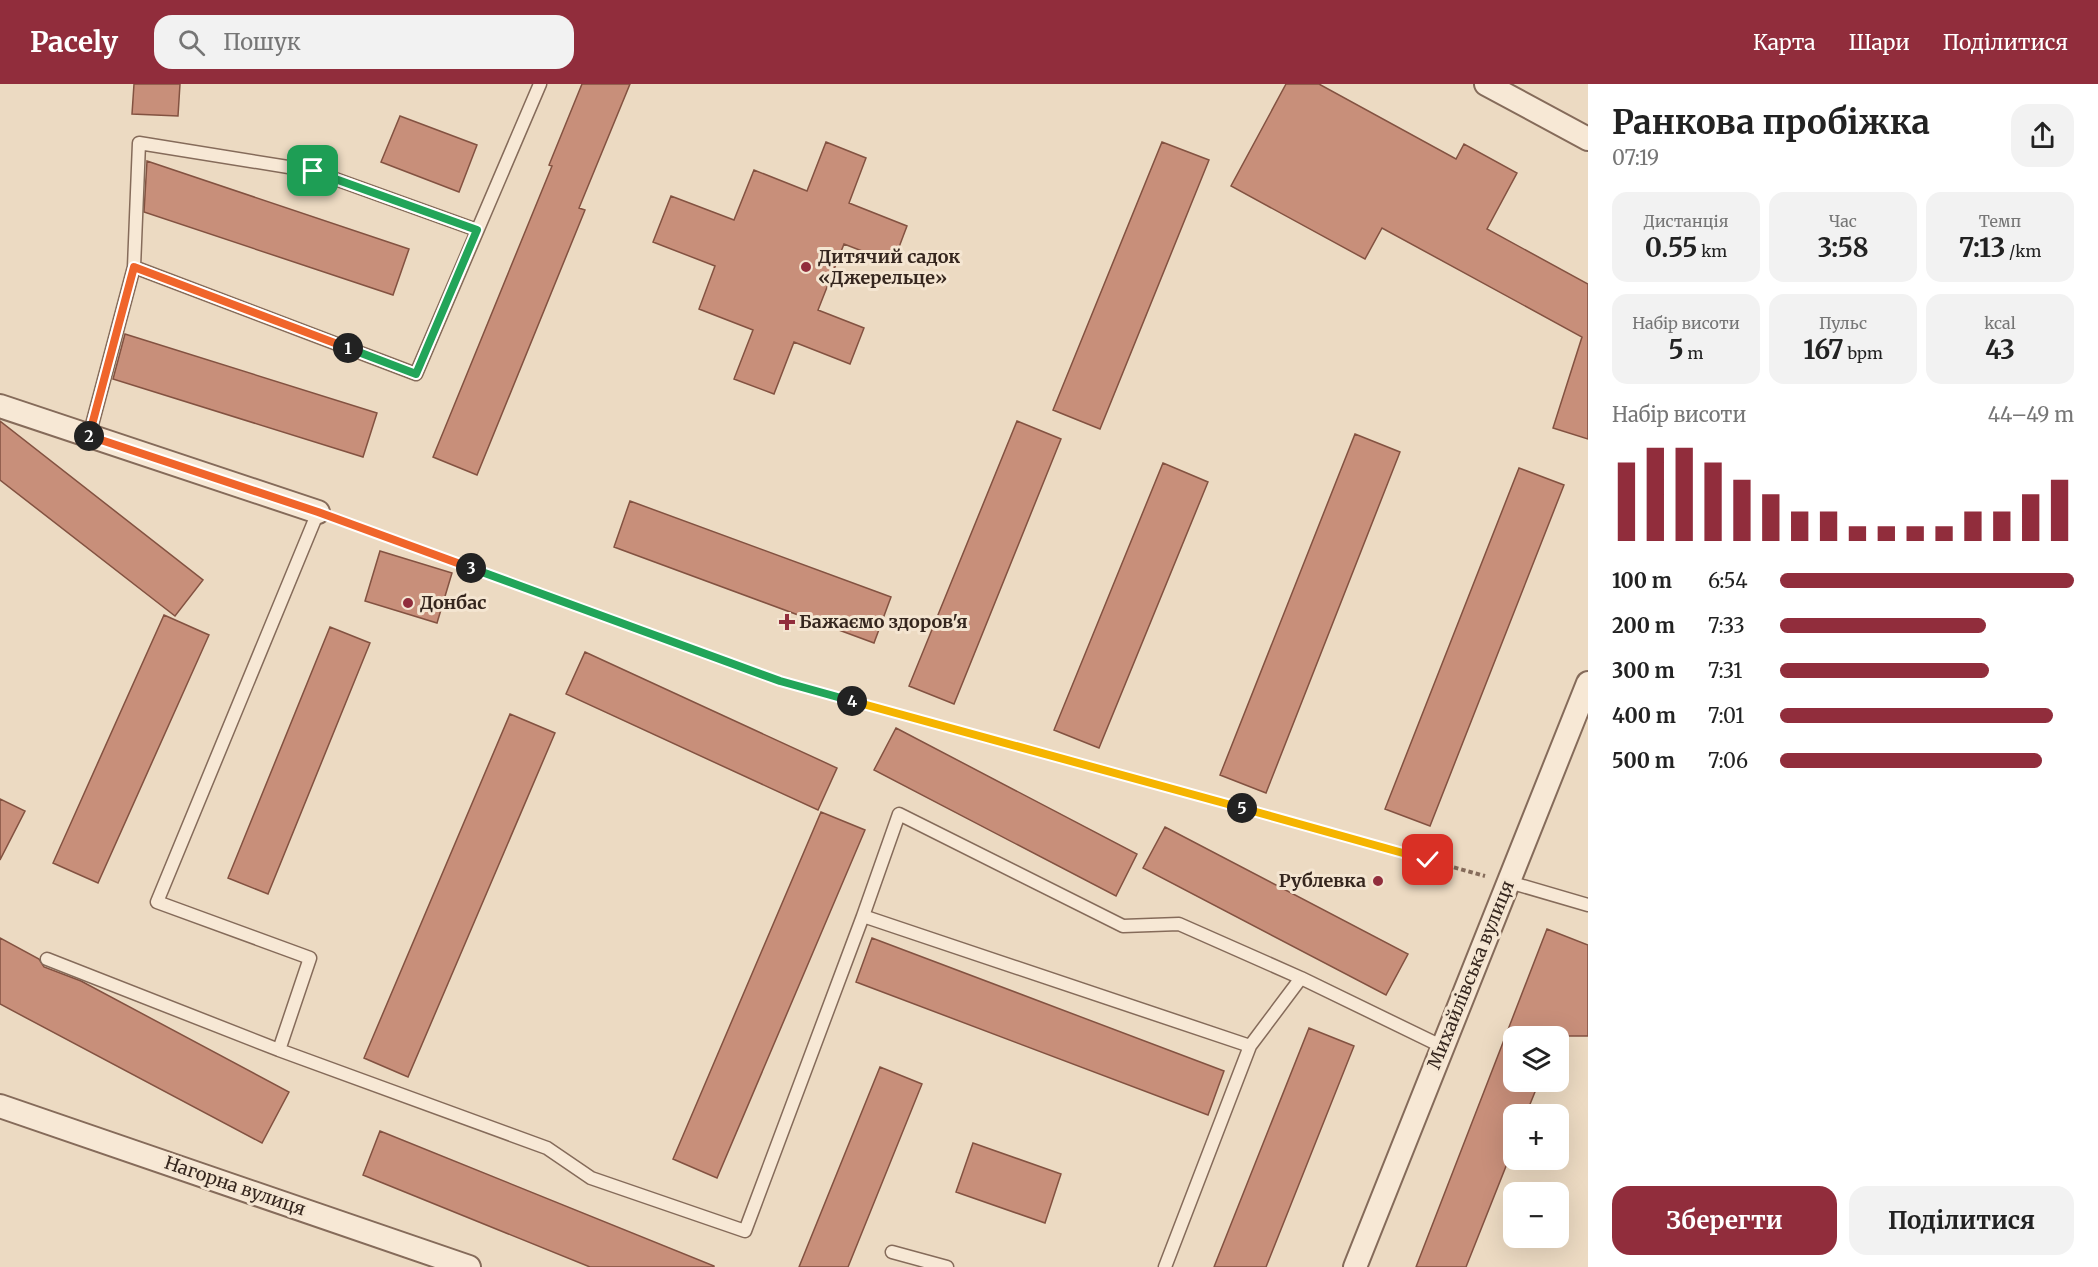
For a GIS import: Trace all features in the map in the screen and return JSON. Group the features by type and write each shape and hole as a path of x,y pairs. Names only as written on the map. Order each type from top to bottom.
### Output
{"street":[{"path":"1486,84 1588,139"},
{"path":"0,406 318,512"},
{"name":"Михайлівська вулиця","path":"1355,1267 1441,1046 1588,683"},
{"name":"Нагорна вулиця","path":"0,1106 469,1267"}],"lane":[{"path":"134,267 416,374 540,84"},
{"path":"89,436 134,267 139,143 313,171 477,230"},
{"path":"279,1050 310,958 157,902 318,512"},
{"path":"48,959 279,1050 547,1148 591,1178 745,1231 899,814 1123,926 1179,924 1301,978 1441,1046"},
{"path":"1509,882 1588,905"},
{"path":"863,916 1250,1046"},
{"path":"1165,1267 1250,1046 1301,978"},
{"path":"892,1252 947,1267"}],"path":[{"path":"318,512 780,681 1509,882"}],"building":[{"path":"134,84 180,84 178,116 132,114"},
{"path":"582,84 630,84 579,208 585,210 477,475 433,457 552,166 549,165"},
{"path":"1286,84 1319,84 1456,159 1464,144 1517,173 1487,229 1588,284 1588,439 1553,428 1582,337 1382,228 1365,259 1231,186"},
{"path":"400,116 477,145 459,192 381,162"},
{"name":"Дитячий садок «Джерельце»","path":"826,142 866,158 849,203 907,226 893,263 844,244 818,310 864,328 850,364 794,342 774,394 734,379 753,330 699,309 715,266 653,242 671,196 734,220 754,170 807,191"},
{"path":"1162,142 1209,160 1100,429 1053,410"},
{"path":"147,161 409,249 393,295 144,212"},
{"path":"125,334 377,413 363,457 113,379"},
{"path":"0,421 203,580 175,616 0,480"},
{"path":"1017,421 1061,439 954,704 909,686"},
{"path":"1355,434 1400,452 1266,793 1220,775"},
{"path":"1163,463 1208,482 1099,748 1054,730"},
{"path":"1519,468 1564,485 1430,826 1385,809"},
{"path":"630,501 891,597 874,643 614,547"},
{"path":"380,551 452,573 437,623 365,601"},
{"path":"164,615 209,635 98,883 53,863"},
{"path":"330,627 370,643 268,894 228,878"},
{"path":"585,652 837,768 818,810 566,694"},
{"path":"510,714 555,733 408,1077 364,1058"},
{"path":"896,728 1137,854 1116,896 874,770"},
{"path":"0,799 25,811 0,860"},
{"path":"821,812 865,830 717,1178 673,1159"},
{"path":"1165,827 1408,954 1386,995 1143,868"},
{"path":"1547,929 1588,945 1588,1036 1569,1036 1569,1026 1509,1026"},
{"path":"0,938 39,959 44,967 81,981 289,1092 262,1143 0,1004"},
{"path":"872,938 1224,1071 1208,1115 856,982"},
{"path":"1309,1028 1354,1046 1266,1267 1214,1267"},
{"path":"1503,1043 1503,1092 1535,1092 1530,1104 1503,1104 1504,1170 1466,1267 1416,1267"},
{"path":"880,1067 922,1084 848,1267 799,1267"},
{"path":"380,1131 714,1267 590,1267 363,1175"},
{"path":"973,1143 1061,1174 1045,1223 956,1192"}],"place":[{"name":"Дитячий садок «Джерельце»","path":"806,267"},
{"name":"Донбас","path":"408,603"},
{"name":"Бажаємо здоров'я","path":"787,622"},
{"name":"Рублевка","path":"1378,881"}],"route":[{"path":"313,171 477,230 416,374 134,267 89,436 318,512 780,681 1428,860"}]}
